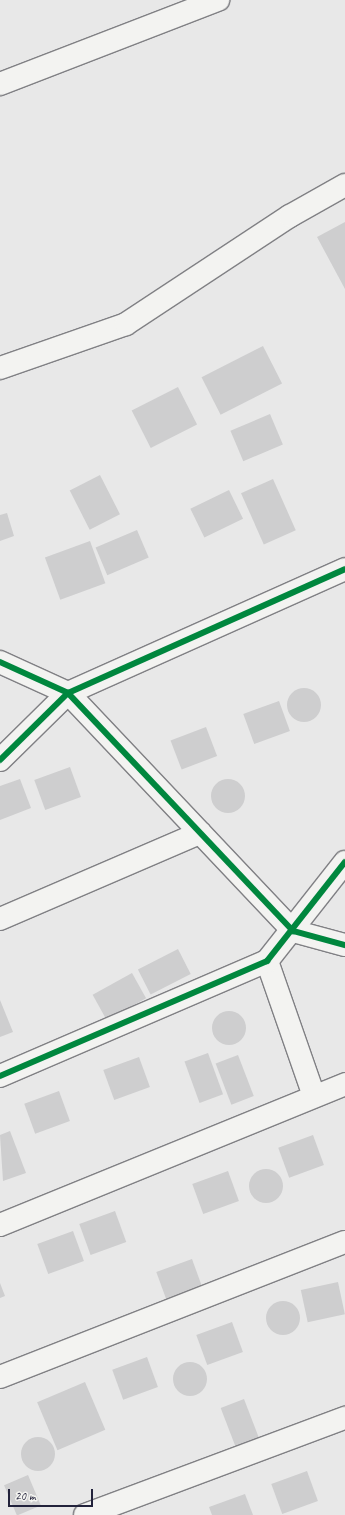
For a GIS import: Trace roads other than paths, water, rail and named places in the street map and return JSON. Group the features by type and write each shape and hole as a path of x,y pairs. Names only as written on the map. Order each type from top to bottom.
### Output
{"street":[{"path":"0,84 218,0"},
{"path":"0,368 126,324 290,216 345,185"},
{"path":"0,760 68,693 345,569"},
{"path":"0,662 68,693 293,930 345,945"},
{"path":"0,919 200,833"},
{"path":"0,1076 267,961 293,930 345,862"},
{"path":"267,961 314,1096"},
{"path":"0,1225 345,1084"},
{"path":"0,1377 345,1242"},
{"path":"85,1515 345,1418"}]}
